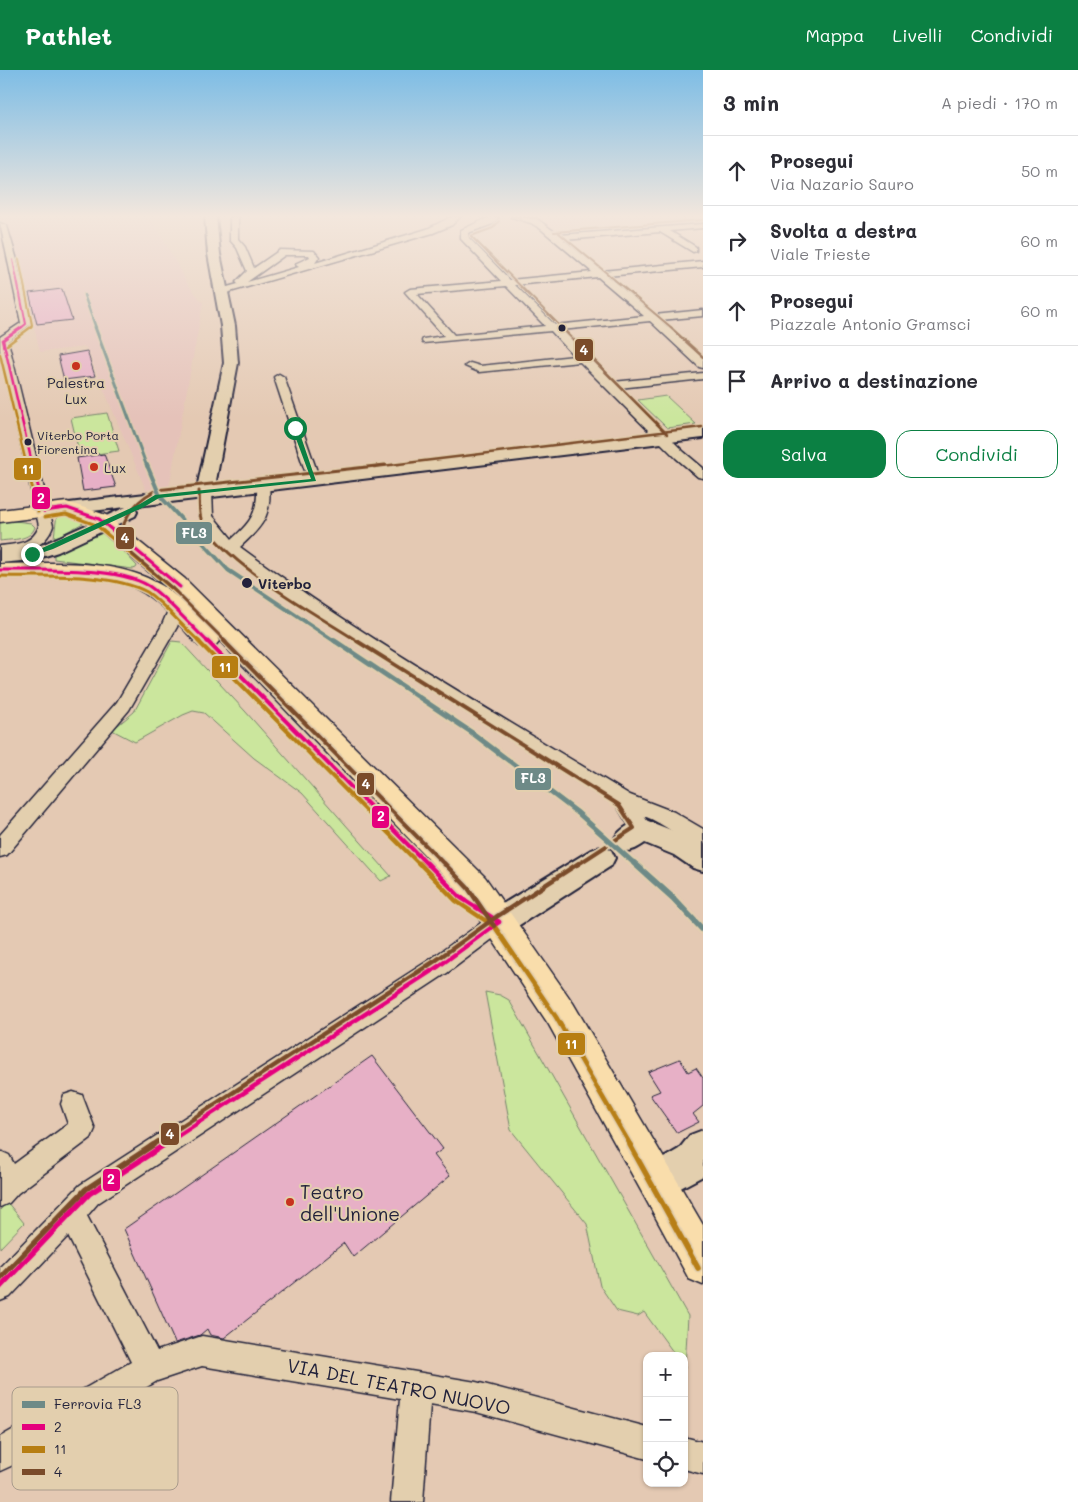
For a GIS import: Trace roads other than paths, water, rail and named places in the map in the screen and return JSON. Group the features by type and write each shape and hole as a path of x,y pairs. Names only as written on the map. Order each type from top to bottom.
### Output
{"main road":[{"path":"205,491 231,363 226,284"},
{"path":"6,516 45,518 68,508 149,501 205,491 314,480 703,433"},
{"path":"0,557 32,554 42,551 149,501"},
{"path":"137,550 128,530 133,516 149,501"},
{"path":"68,508 99,518 177,584 473,884 561,1014 658,1182 703,1265"},
{"path":"0,570 84,572 124,576 152,588 460,897 499,922"},
{"path":"635,835 684,847 703,860"},
{"path":"499,922 602,858"},
{"path":"658,1182 692,1162 703,1148"}],"street":[{"path":"0,550 26,547 37,542 44,535 45,518 4,340 26,324 26,304 20,284"},
{"path":"227,289 236,284"},
{"path":"227,289 245,284"},
{"path":"451,338 410,292 499,284"},
{"path":"509,284 663,438 703,474"},
{"path":"611,284 653,319 703,365"},
{"path":"427,341 703,313"},
{"path":"470,366 479,369 583,358"},
{"path":"610,386 703,376"},
{"path":"279,377 314,480"},
{"path":"231,547 252,529 262,515 265,501 262,485"},
{"path":"205,491 206,516 231,547 271,577 375,646 623,800 667,817 703,839"},
{"path":"0,849 123,706 169,627 175,609"},
{"path":"623,800 635,835"},
{"path":"0,1287 80,1203 439,966 499,922"},
{"path":"3,1181 82,1129 73,1104"},
{"path":"80,1203 150,1368"},
{"name":"VIA DEL TEATRO NUOVO","path":"117,1387 150,1368 202,1351 476,1397 643,1442"},
{"path":"407,1502 416,1387"},
{"name":"VIA DEL TEATRO NUOVO","path":"0,1455 12,1448"},
{"path":"688,1454 703,1458"}],"rail line":[{"name":"FL3","path":"84,295 137,443 160,496 228,570 471,732 578,813 673,898 703,930"}],"place":[{"name":"Palestra Lux","path":"76,366"},
{"name":"Viterbo Porta Fiorentina","path":"28,442"},
{"name":"Lux","path":"94,467"},
{"name":"Viterbo","path":"247,583"},
{"name":"Teatro dell'Unione","path":"290,1202"}]}
